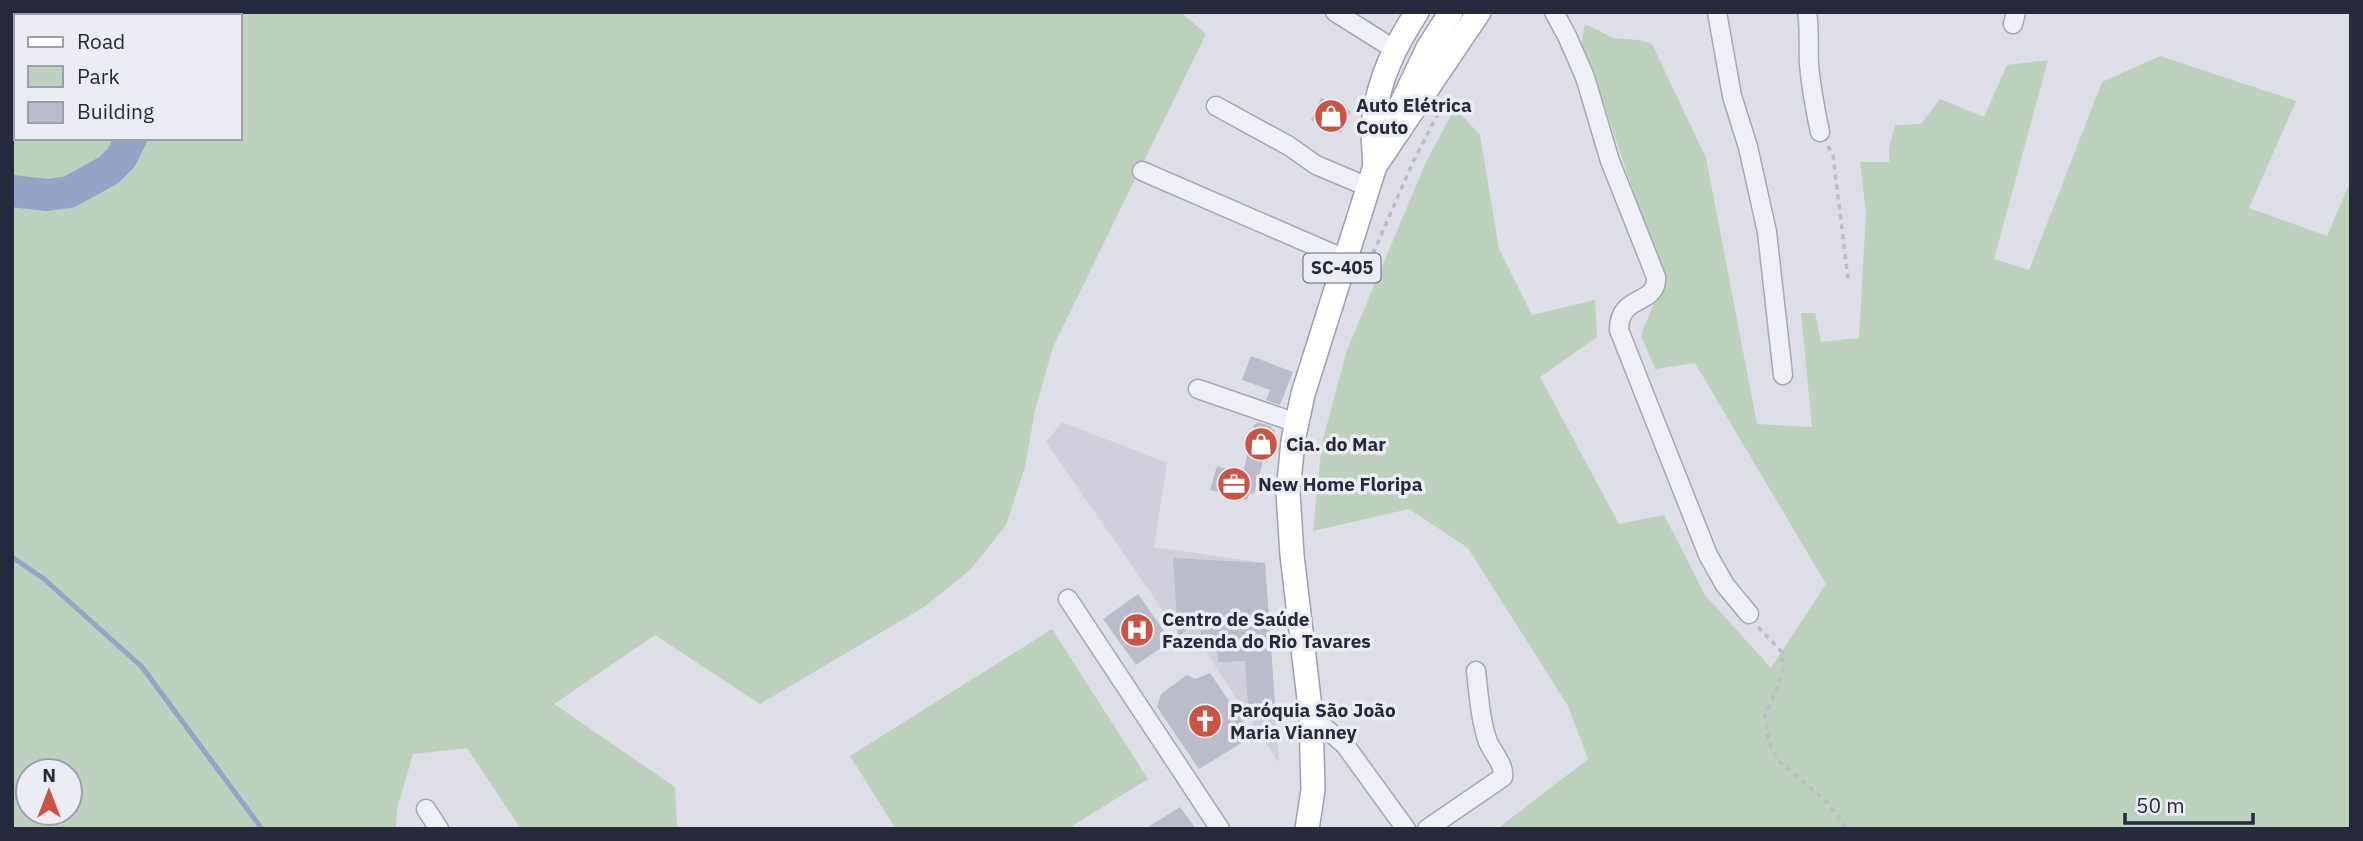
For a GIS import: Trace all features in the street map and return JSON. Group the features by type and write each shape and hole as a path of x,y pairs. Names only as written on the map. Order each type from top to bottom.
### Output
{"main road":[{"name":"SC-405","path":"1371,177 1374,119 1381,84 1394,49 1417,12"},
{"name":"SC-405","path":"1307,829 1313,790 1311,716 1289,522 1290,473 1297,424 1303,394 1371,177 1387,135 1428,48 1451,12"},
{"path":"1371,177 1479,12"}],"street":[{"path":"1335,12 1394,49"},
{"path":"1554,12 1585,77 1610,161 1656,277 1657,286 1653,292 1622,312 1619,330 1708,555 1725,585 1749,614"},
{"path":"1717,12 1732,96 1748,147 1767,232 1783,375"},
{"path":"1807,12 1813,103 1820,132"},
{"path":"1216,106 1289,146 1316,165 1371,177"},
{"path":"1142,171 1345,259"},
{"path":"1198,389 1297,424"},
{"path":"1068,599 1220,829"},
{"path":"1427,829 1503,777 1504,771 1492,752 1481,722 1476,671"},
{"path":"1311,716 1345,745 1406,829"},
{"path":"426,809 439,829"}],"path":[{"path":"1357,289 1413,162 1446,97"},
{"path":"1820,132 1833,155 1848,278"},
{"path":"1749,614 1782,652 1783,668 1779,685 1765,715 1769,743 1777,760 1828,803 1847,829"}],"shaded area":[{"path":"1062,422 1167,463 1154,547 1265,563 1279,763 1201,644 1178,632 1046,442"}],"green space":[{"path":"12,12 1181,12 1206,34 1053,347 1035,410 1025,467 1006,525 970,570 924,607 760,704 655,635 554,704 675,787 677,829 521,829 467,748 413,754 397,809 396,829 12,829"},
{"path":"1585,24 1613,38 1652,44 1706,158 1757,424 1812,427 1801,313 1815,313 1821,342 1859,338 1866,213 1860,162 1889,162 1889,148 1895,125 1921,124 1940,99 1984,117 2007,65 2048,60 1994,259 2029,270 2102,82 2160,56 2296,101 2249,208 2327,236 2351,180 2351,829 1497,829 1588,759 1568,706 1468,548 1409,509 1313,531 1322,443 1347,350 1426,162 1455,108 1480,135 1499,249 1532,315 1595,300 1597,337 1540,377 1619,524 1664,515 1705,595 1771,668 1826,584 1695,363 1655,369 1641,335 1663,281 1593,71 1581,46"},
{"path":"1052,629 1148,779 1067,829 896,829 850,756"}],"building":[{"name":"Auto Elétrica Couto","path":"1321,98 1351,111 1341,133 1311,120"},
{"path":"1251,356 1293,372 1280,405 1266,400 1270,390 1242,380"},
{"path":"1258,422 1275,430 1267,462 1263,461 1254,494 1250,493 1247,500 1210,490 1217,466 1243,474 1254,425"},
{"path":"1173,558 1265,563 1276,718 1249,719 1245,661 1218,662 1217,644 1201,644 1200,621 1178,636"},
{"name":"Centro de Saúde Fazenda do Rio Tavares","path":"1138,594 1171,641 1136,665 1103,619"},
{"name":"Paróquia São João Maria Vianney","path":"1210,673 1253,736 1199,769 1157,707 1161,694 1187,675 1195,679"},
{"path":"1180,807 1196,829 1145,829"}],"waterway":[{"path":"73,12 77,14"},
{"path":"12,191 47,195 69,192 109,170 121,158 130,140"},
{"path":"12,557 44,579 142,667 262,829"}],"place":[{"name":"Auto Elétrica Couto","path":"1331,116"},
{"name":"Cia. do Mar","path":"1261,444"},
{"name":"New Home Floripa","path":"1234,484"},
{"name":"Centro de Saúde Fazenda do Rio Tavares","path":"1137,630"},
{"name":"Paróquia São João Maria Vianney","path":"1205,721"}]}
